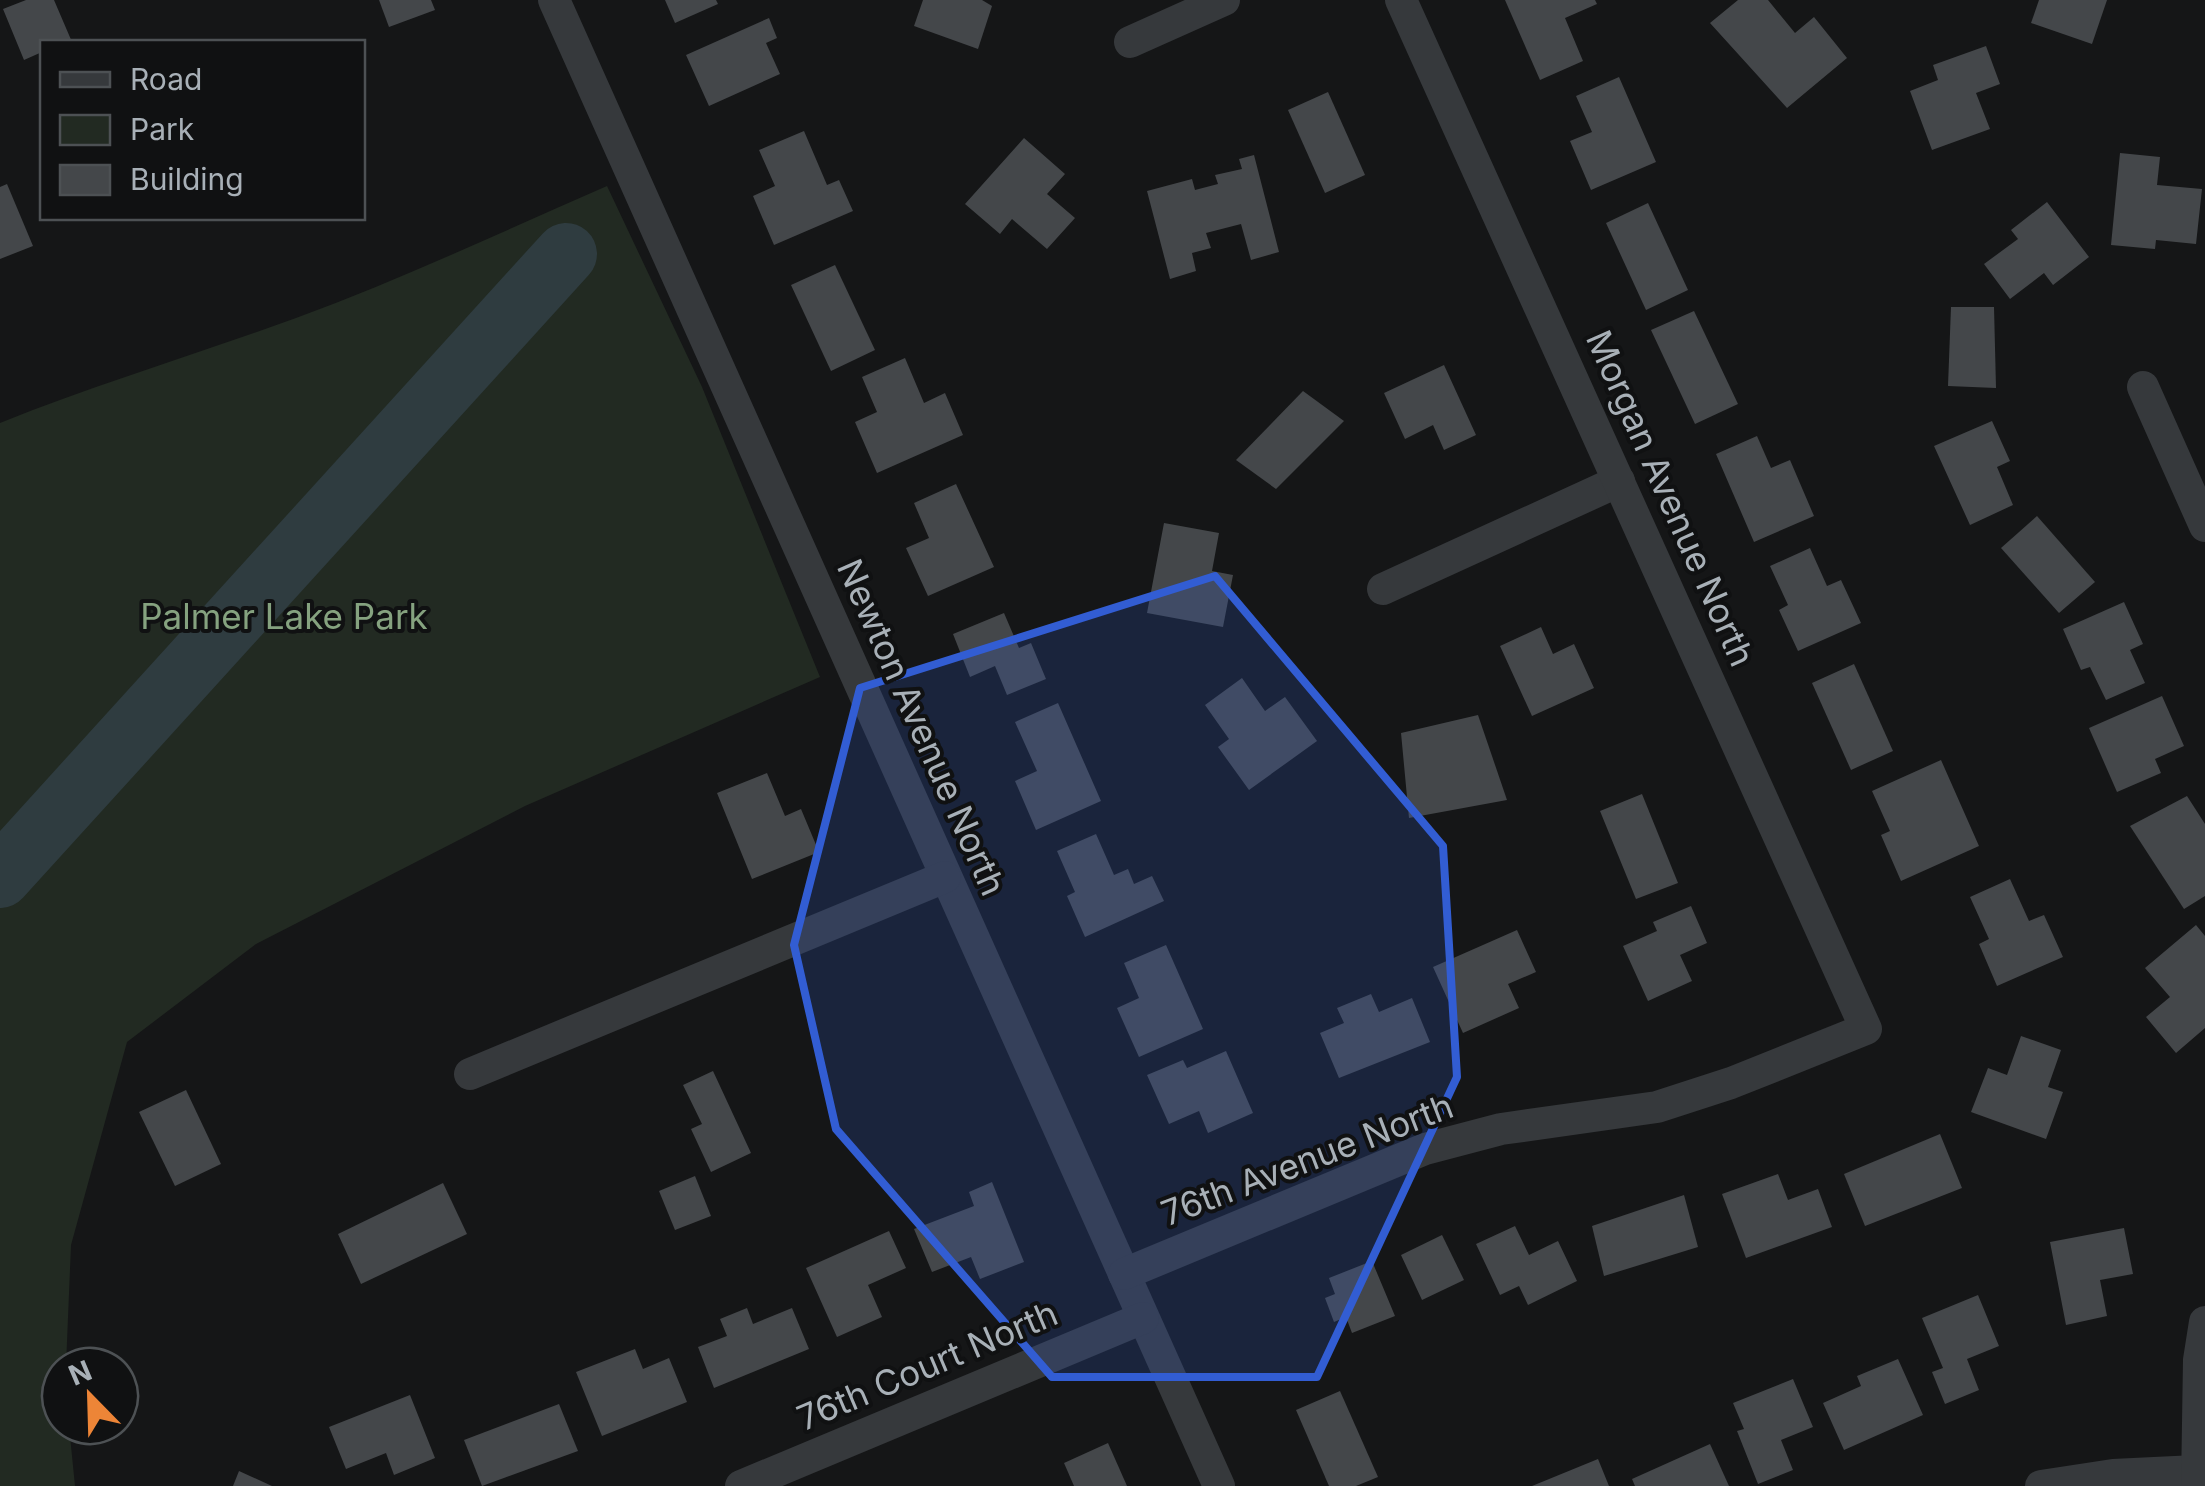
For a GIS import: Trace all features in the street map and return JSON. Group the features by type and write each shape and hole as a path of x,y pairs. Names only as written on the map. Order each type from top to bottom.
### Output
{"street":[{"name":"Newton Avenue North","path":"554,0 1219,1486"},
{"path":"1130,42 1224,0"},
{"name":"Morgan Avenue North","path":"1402,0 1866,1028"},
{"path":"2143,387 2205,526"},
{"path":"1383,589 1619,481"},
{"path":"470,1074 946,877"},
{"name":"76th Avenue North","path":"1124,1274 1425,1149 1501,1129 1657,1107 1731,1083 1866,1028"},
{"name":"76th Court North","path":"741,1486 1143,1318"},
{"path":"2041,1486 2113,1476 2196,1478 2199,1360 2205,1322"}],"highlighted area":[{"path":"1215,576 1443,846 1457,1077 1317,1377 1052,1377 836,1129 794,945 860,688"}],"green space":[{"name":"Palmer Lake Park","path":"607,186 702,387 820,677 525,806 256,944 127,1042 71,1245 67,1346 40,1346 40,1446 71,1446 75,1486 0,1486 0,423 336,303"}],"building":[{"path":"26,0 54,0 71,40 40,40 40,53 24,60 3,9"},
{"path":"379,0 431,0 435,10 389,27"},
{"path":"665,0 716,0 718,4 675,23"},
{"path":"923,0 982,0 992,6 978,49 914,26"},
{"path":"1505,0 1595,0 1597,4 1565,18 1583,61 1540,80"},
{"path":"1738,0 1768,0 1795,33 1814,17 1847,58 1787,108 1710,23"},
{"path":"2039,0 2107,0 2092,44 2031,23"},
{"path":"769,18 777,38 766,43 780,74 709,106 686,55"},
{"path":"1986,46 2000,84 1976,93 1990,129 1932,150 1910,91 1938,80 1933,65"},
{"path":"1619,77 1656,162 1591,190 1570,141 1592,132 1576,96"},
{"path":"1328,92 1365,175 1325,193 1288,110"},
{"path":"804,131 827,185 839,180 853,211 774,245 753,196 775,186 759,150"},
{"path":"1024,138 1065,174 1047,194 1075,218 1047,249 1012,219 1000,234 965,204"},
{"path":"2120,153 2160,157 2157,185 2202,189 2196,244 2156,240 2155,249 2111,245"},
{"path":"1254,155 1279,252 1251,260 1241,224 1206,233 1211,248 1192,253 1196,271 1170,279 1147,191 1192,179 1195,190 1218,184 1215,175 1242,169 1239,159"},
{"path":"7,184 33,246 0,259 0,187"},
{"path":"2047,202 2089,257 2053,285 2044,273 2010,299 1984,264 2018,239 2011,230"},
{"path":"1648,203 1688,290 1646,310 1606,223"},
{"path":"835,265 875,350 831,371 791,285"},
{"path":"1951,307 1994,307 1996,388 1948,386"},
{"path":"1694,311 1738,404 1695,424 1651,330"},
{"path":"905,358 924,403 945,393 963,435 877,473 855,422 877,412 862,377"},
{"path":"1444,365 1476,435 1444,450 1433,425 1405,439 1384,393"},
{"path":"1303,391 1344,421 1276,489 1236,460"},
{"path":"1992,421 2010,461 1997,467 2013,505 1970,525 1934,446"},
{"path":"1757,436 1771,468 1790,460 1814,516 1754,542 1716,454"},
{"path":"956,484 994,567 928,596 906,548 929,538 914,503"},
{"path":"2037,516 2095,582 2059,613 2001,548"},
{"path":"1164,523 1219,533 1212,571 1233,575 1223,627 1147,613"},
{"path":"1810,548 1827,586 1841,580 1861,623 1798,651 1779,610 1788,605 1770,566"},
{"path":"2124,602 2143,644 2130,650 2145,683 2106,700 2090,667 2081,670 2063,629"},
{"path":"1004,613 1019,648 1031,643 1046,679 1007,695 995,666 970,677 953,634"},
{"path":"1541,627 1553,654 1574,644 1594,688 1532,716 1500,646"},
{"path":"1854,664 1893,751 1851,770 1812,683"},
{"path":"1242,678 1265,711 1285,697 1317,741 1249,790 1218,747 1229,739 1205,705"},
{"path":"2162,696 2184,746 2155,759 2161,773 2117,792 2089,728"},
{"path":"1058,703 1101,801 1036,830 1015,781 1037,771 1015,722"},
{"path":"1478,715 1507,800 1409,818 1401,733"},
{"path":"1941,760 1979,846 1901,881 1881,835 1890,831 1872,791"},
{"path":"767,773 785,816 801,809 819,852 752,879 717,793"},
{"path":"1642,794 1678,883 1636,899 1600,811"},
{"path":"2187,796 2205,824 2205,896 2184,909 2130,826"},
{"path":"1096,834 1114,875 1128,869 1134,884 1152,876 1164,901 1085,937 1067,896 1075,892 1057,851"},
{"path":"2010,879 2029,921 2044,915 2063,957 1997,986 1979,944 1989,939 1970,897"},
{"path":"1691,906 1707,943 1680,955 1692,981 1648,1001 1623,946 1657,931 1653,922"},
{"path":"2196,925 2205,936 2205,1028 2176,1053 2146,1017 2170,997 2145,968"},
{"path":"1517,930 1536,972 1508,984 1519,1008 1463,1033 1433,967"},
{"path":"1166,945 1203,1029 1139,1057 1117,1008 1139,998 1124,963"},
{"path":"1371,994 1379,1012 1412,998 1430,1042 1339,1078 1320,1033 1344,1023 1337,1008"},
{"path":"2021,1036 2061,1050 2048,1087 2063,1092 2046,1139 1971,1112 1988,1068 2007,1075"},
{"path":"1226,1051 1253,1113 1208,1133 1199,1111 1169,1124 1147,1075 1183,1060 1187,1068"},
{"path":"713,1071 751,1153 711,1172 691,1129 702,1124 683,1085"},
{"path":"186,1090 221,1164 175,1186 139,1112"},
{"path":"1940,1134 1962,1188 1865,1226 1844,1174"},
{"path":"1778,1174 1788,1200 1818,1189 1832,1227 1746,1258 1722,1194"},
{"path":"695,1176 711,1216 675,1230 659,1191"},
{"path":"992,1182 1024,1262 980,1279 971,1257 932,1272 914,1229 974,1206 969,1192"},
{"path":"443,1183 467,1234 361,1284 338,1234"},
{"path":"1684,1195 1698,1247 1604,1276 1592,1226"},
{"path":"1515,1226 1529,1255 1558,1241 1577,1281 1528,1305 1519,1286 1500,1295 1476,1244"},
{"path":"2124,1228 2133,1274 2100,1280 2107,1316 2066,1325 2050,1242"},
{"path":"889,1231 906,1268 868,1285 882,1317 837,1337 806,1268"},
{"path":"1442,1235 1464,1280 1422,1300 1401,1255"},
{"path":"1372,1261 1395,1316 1352,1333 1346,1317 1334,1322 1325,1298 1335,1294 1329,1278"},
{"path":"1978,1295 1999,1346 1967,1359 1979,1390 1945,1404 1932,1372 1943,1368 1922,1318"},
{"path":"747,1308 753,1324 792,1308 809,1349 714,1388 698,1347 727,1336 720,1319"},
{"path":"635,1349 643,1369 669,1358 687,1402 602,1436 576,1372"},
{"path":"1898,1359 1923,1415 1844,1450 1823,1403 1861,1386 1857,1376"},
{"path":"1793,1379 1813,1427 1781,1440 1793,1470 1758,1484 1737,1431 1744,1429 1733,1403"},
{"path":"1340,1391 1378,1477 1356,1486 1329,1486 1296,1410"},
{"path":"410,1395 435,1458 394,1475 386,1453 346,1469 329,1427"},
{"path":"559,1404 578,1451 482,1486 464,1440"},
{"path":"1108,1443 1127,1486 1074,1486 1064,1463"},
{"path":"1710,1444 1729,1486 1635,1486 1632,1479"},
{"path":"1598,1459 1609,1486 1532,1486"},
{"path":"239,1471 272,1486 233,1486"}],"waterway":[{"path":"0,877 566,254"}]}
